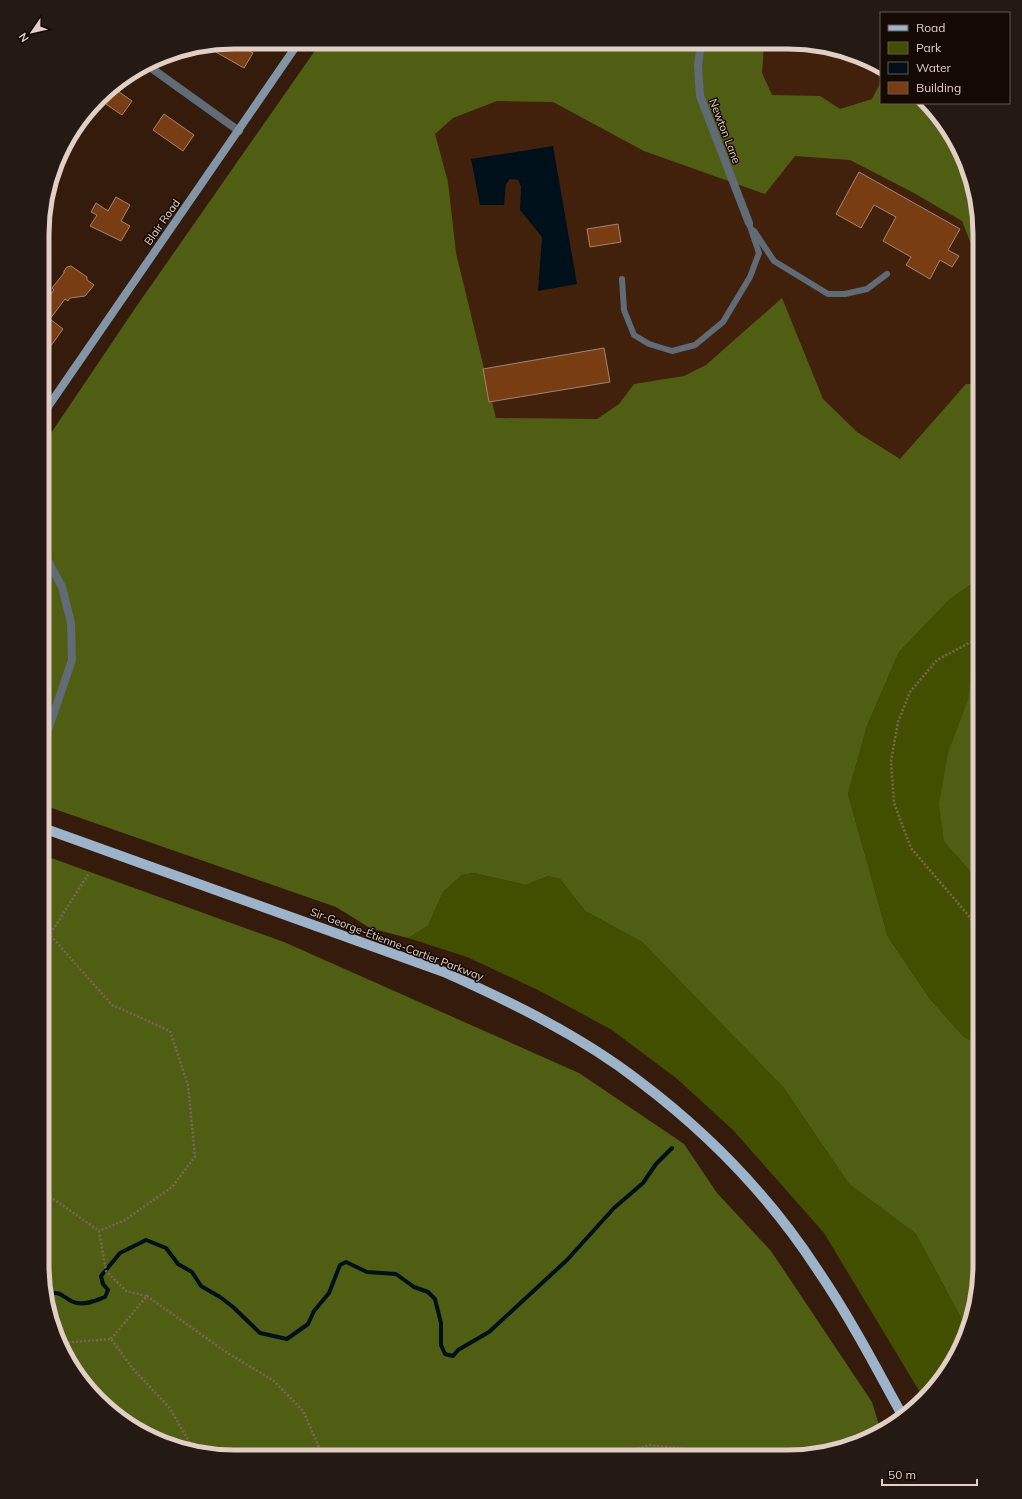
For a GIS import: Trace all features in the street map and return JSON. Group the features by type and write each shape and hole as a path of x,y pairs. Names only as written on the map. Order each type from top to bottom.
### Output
{"main road":[{"name":"Sir-George-Étienne-Cartier Parkway","path":"49,830 444,972 500,996 571,1037 639,1080 706,1137 738,1170 790,1231 817,1268 838,1301 900,1412"}],"street":[{"name":"Blair Road","path":"49,405 294,49"},
{"name":"Newton Lane","path":"700,49 698,66 700,96 749,223"},
{"path":"152,68 238,130"},
{"path":"49,563 62,587 71,623 72,660 49,727"}],"lane":[{"path":"749,223 774,261 828,294 846,294 867,289 887,274"},
{"path":"622,280 624,310 634,335 649,344 672,351 695,345 723,322 750,277 759,253 749,223"}],"path":[{"path":"973,642 937,660 910,692 898,722 891,761 894,803 911,848 973,920"},
{"path":"50,935 89,873"},
{"path":"49,932 50,935 112,1005 170,1031 188,1085 195,1157 172,1188 125,1220 98,1231"},
{"path":"49,1197 98,1231 106,1271 126,1291 147,1296 229,1354 274,1381 303,1411 320,1450"},
{"path":"66,1343 111,1339 147,1296"},
{"path":"111,1339 134,1370 169,1407 191,1445"},
{"path":"632,1450 649,1445 695,1450"}],"shaded area":[{"path":"334,49 800,49 836,55 859,63 880,73 880,104 920,104 942,131 959,163 967,186 973,222 973,420 660,846"}],"green space":[{"path":"316,49 764,49 762,73 772,95 820,96 840,109 872,99 880,84 880,104 918,104 935,121 954,152 967,186 973,222 973,249 962,221 914,193 850,160 795,156 765,194 644,151 553,102 497,101 453,118 435,134 448,182 456,253 496,418 597,419 619,404 634,384 684,376 706,365 782,298 823,399 857,432 900,459 966,384 973,384 973,583 950,599 899,652 867,726 848,794 888,937 930,999 963,1036 973,1042 973,1277 967,1313 964,1323 916,1234 849,1184 783,1087 642,942 585,911 560,879 548,876 526,885 474,873 462,875 443,892 428,926 408,938 370,928 336,907 49,807 49,436 136,307"},
{"path":"973,583 973,1042 963,1036 930,999 888,937 848,794 867,726 899,652 950,599"},
{"path":"973,661 973,874 944,841 939,804 948,753 968,700"},
{"path":"49,857 284,942 579,1073 684,1144 717,1193 771,1251 872,1402 879,1426 859,1436 836,1444 800,1450 222,1450 186,1444 174,1440 152,1431 131,1419 103,1396 87,1378 74,1358 63,1336 55,1313 49,1277"},
{"path":"474,873 526,885 548,876 560,879 585,911 642,942 783,1087 849,1184 916,1234 964,1323 954,1347 942,1368 921,1394 824,1233 733,1130 676,1078 612,1030 540,991 467,957 408,938 428,926 443,892 462,875"}],"water":[{"path":"553,146 577,284 538,291 542,237 520,210 521,186 518,180 510,179 506,184 504,205 480,205 471,159"}],"building":[{"path":"246,49 253,53 244,68 213,50"},
{"path":"117,91 132,101 122,115 104,102"},
{"path":"164,114 194,135 183,151 153,130"},
{"path":"859,172 960,229 948,250 959,256 952,267 940,260 930,279 906,265 911,257 883,241 896,217 874,205 861,228 836,214"},
{"path":"116,197 130,205 121,221 130,226 121,241 90,226 97,215 91,212 96,203 108,211"},
{"path":"618,224 621,242 590,247 587,229"},
{"path":"71,266 87,277 87,280 94,285 85,296 70,298 68,301 65,299 50,319 63,329 49,349 49,296 54,290 52,288 67,267"},
{"path":"604,348 610,382 489,402 483,369"}],"waterway":[{"path":"52,1294 57,1293 73,1302 81,1303 92,1302 105,1297 108,1290 103,1284 101,1276 120,1253 146,1240 166,1248 178,1264 192,1272 201,1286 220,1297 233,1307 260,1333 287,1339 308,1324 314,1311 329,1293 340,1265 346,1262 367,1272 396,1274 414,1287 428,1292 435,1299 441,1323 441,1345 445,1354 453,1356 458,1350 489,1332 567,1260 614,1208 643,1183 656,1164 672,1148"}]}
